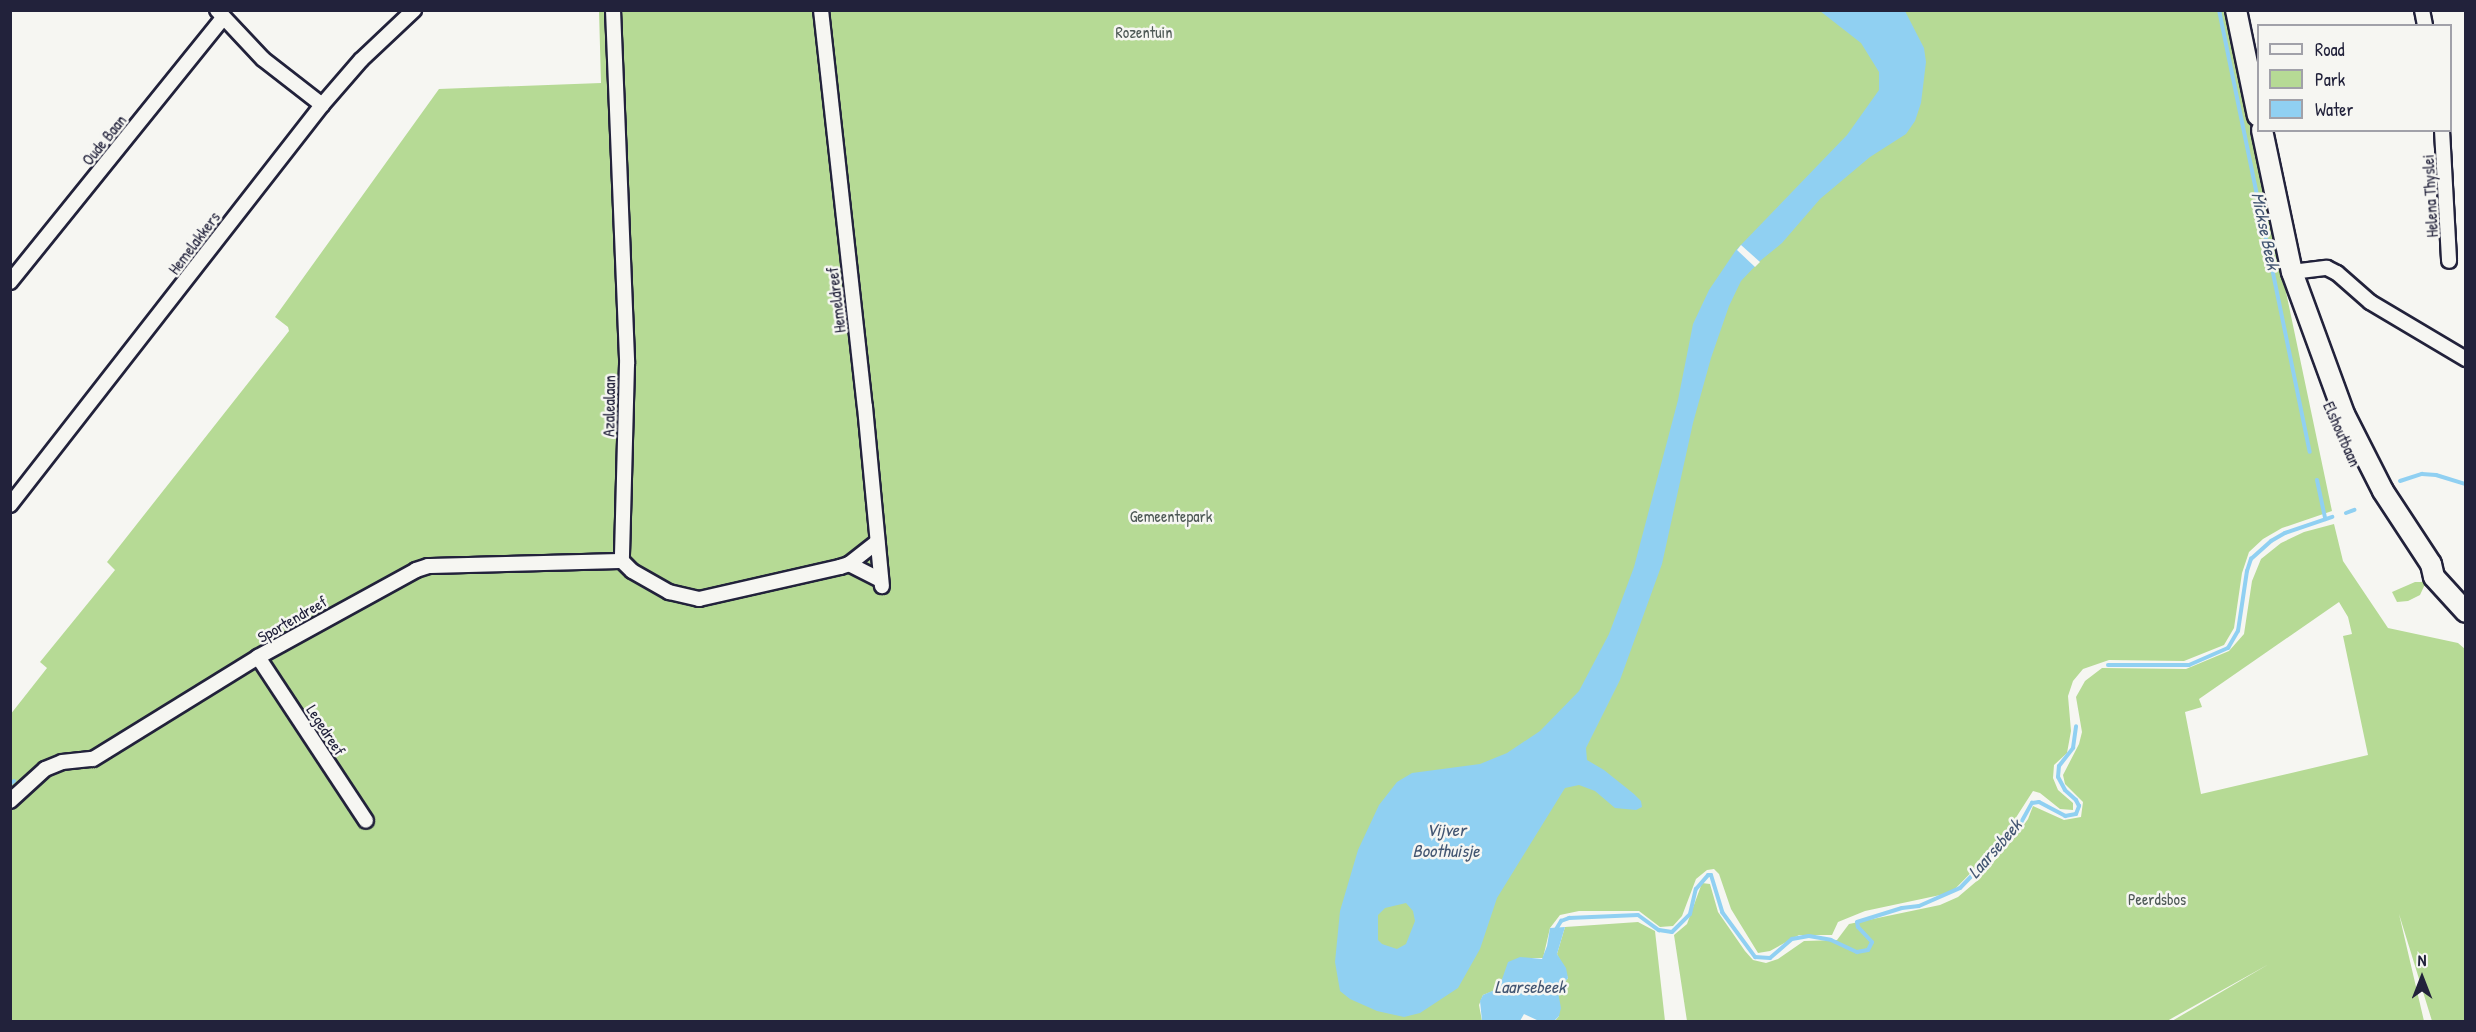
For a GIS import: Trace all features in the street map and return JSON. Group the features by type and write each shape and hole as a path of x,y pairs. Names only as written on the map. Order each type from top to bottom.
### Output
{"main road":[{"path":"2236,10 2257,107"},
{"name":"Elshoutbaan","path":"2262,132 2292,272 2293,297 2303,334 2351,457 2392,530 2426,574 2434,577 2466,612"}],"street":[{"name":"Hemelakkers","path":"10,506 322,105 361,60 414,10"},
{"name":"Azalealaan","path":"613,10 627,364 622,561"},
{"name":"Hemeldreef","path":"821,10 882,583 849,564"},
{"name":"Oude Baan","path":"10,282 220,14 263,59 322,105"},
{"name":"Helena Thyslei","path":"2442,132 2450,261"},
{"path":"2292,272 2326,268 2337,273 2370,302 2466,359"},
{"path":"622,561 632,571 669,592 699,599 849,564 877,542"},
{"name":"Sportendreef","path":"10,801 45,769 62,762 93,759 258,657 416,570 429,566 622,561"},
{"name":"Legedreef","path":"258,657 366,821"}],"green space":[{"name":"Gemeentepark","path":"599,11 2227,11 2332,511 2282,528 2263,539 2249,552 2242,573 2234,628 2224,645 2184,661 2109,660 2083,669 2073,681 2068,696 2071,731 2067,753 2054,765 2053,778 2058,790 2073,803 2073,810 2060,809 2040,793 2033,791 1999,844 1954,890 1945,894 1865,911 1838,922 1832,935 1799,935 1770,951 1758,953 1731,909 1719,874 1714,869 1707,870 1696,879 1682,916 1673,926 1660,927 1639,911 1579,911 1560,915 1550,928 1543,958 1529,958 1501,980 1498,989 1483,995 1479,1005 1482,1021 11,1021 10,715 47,668 40,662 115,570 107,562 289,331 288,327 275,317 439,89 601,83"},
{"name":"Peerdsbos","path":"2334,524 2343,561 2388,628 2458,643 2465,649 2465,1021 2432,1021 2399,914 2424,1021 2172,1021 2269,964 2167,1021 1687,1021 1674,935 1687,924 1702,883 1710,884 1718,912 1745,951 1753,960 1766,963 1778,959 1804,941 1837,940 1849,924 1940,905 1958,897 1978,880 2016,836 2028,819 2033,806 2064,820 2081,817 2083,802 2065,784 2063,775 2079,744 2082,732 2076,697 2085,681 2102,668 2186,669 2229,651 2244,634 2252,581 2261,559 2281,543 2304,532","holes":["2339,602 2348,617 2352,634 2343,636 2368,755 2201,794 2185,712 2202,707 2199,699"]},
{"path":"2415,582 2426,582 2420,595 2408,601 2397,602 2392,592"},
{"path":"1638,922 1655,931 1665,1021 1554,1022 1559,1016 1558,992 1568,978 1557,954 1565,927"}],"water":[{"name":"Vijver Boothuisje","path":"1820,11 1905,11 1924,48 1926,62 1921,103 1915,121 1906,134 1870,157 1820,199 1782,243 1741,281 1729,306 1711,358 1693,423 1662,564 1620,680 1586,748 1587,760 1604,770 1634,794 1641,801 1642,807 1636,810 1615,808 1595,791 1579,785 1565,788 1497,898 1480,949 1458,988 1420,1013 1404,1017 1377,1011 1350,999 1340,991 1335,962 1340,911 1358,850 1379,805 1397,782 1412,773 1480,764 1507,753 1540,731 1579,691 1609,634 1634,567 1678,400 1693,324 1709,290 1736,250 1847,135 1879,90 1879,72 1861,43","holes":["1406,903 1413,911 1415,921 1406,944 1397,949 1382,944 1378,940 1378,915 1385,908"]},
{"name":"Laarsebeek","path":"1565,927 1557,954 1566,968 1568,978 1558,992 1561,1008 1559,1016 1554,1021 1539,1021 1524,1014 1520,1021 1482,1021 1480,1001 1483,995 1499,988 1508,962 1520,957 1542,959 1550,928"}],"pier":[{"path":"1741,245 1760,262 1755,267 1737,250"}],"waterway":[{"name":"Mickse Beek","path":"2219,10 2310,452"},
{"name":"Laarsebeek","path":"2400,481 2422,474 2436,475 2466,484"},
{"name":"Mickse Beek","path":"2317,480 2325,519"},
{"name":"Laarsebeek","path":"2346,513 2354,510"},
{"name":"Laarsebeek","path":"2108,665 2189,665 2228,648 2238,631 2247,571 2251,559 2271,541 2285,533 2332,517"},
{"name":"Laarsebeek","path":"1555,931 1561,921 1569,918 1638,915 1659,930 1672,932 1690,914 1696,889 1708,875 1711,875 1722,912 1755,957 1770,958 1792,939 1809,936 1831,940 1857,952 1868,950 1872,942 1858,927 1857,922 1902,908 1919,906 1960,888 2018,828 2032,803 2039,802 2065,816 2076,814 2079,806 2065,790 2058,777 2059,766 2073,748 2076,726"},
{"path":"10,784 14,781"}],"park label":[{"name":"Rozentuin","path":"1144,32"}]}
